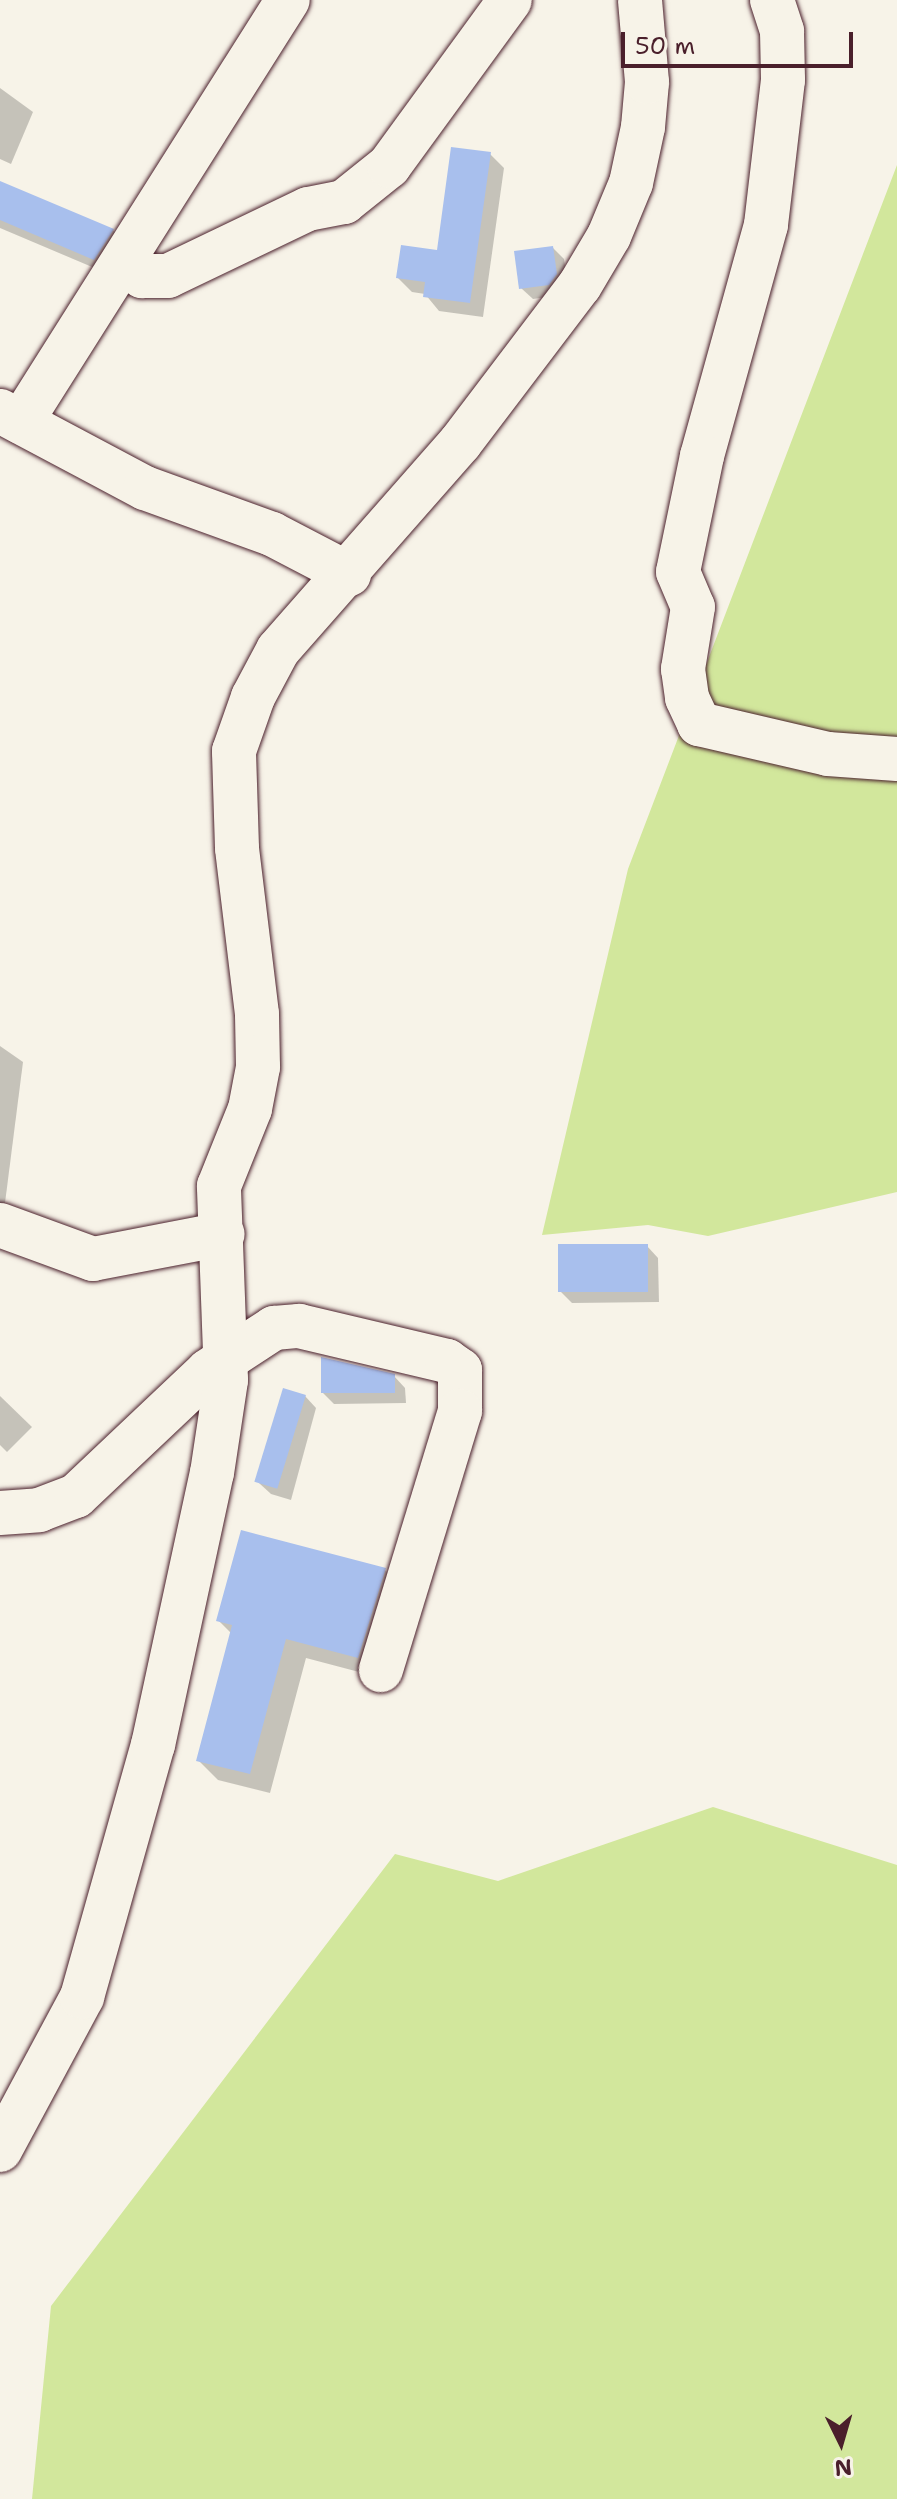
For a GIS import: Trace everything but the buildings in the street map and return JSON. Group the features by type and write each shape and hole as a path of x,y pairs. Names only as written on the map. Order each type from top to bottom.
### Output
{"street":[{"path":"288,0 250,53 127,262 10,417 145,488 272,534 349,574"},
{"path":"127,262 142,276 168,276 308,209 344,202 389,166 510,0"},
{"path":"0,2150 82,1997 153,1745 212,1473 227,1355 219,1186 250,1109 258,1067 257,1014 237,848 234,751 253,697 278,650 349,574 544,335 609,236 631,183 643,127 647,82 640,0"},
{"path":"772,0 782,31 783,80 766,225 702,456 678,572 693,607 683,669 687,698 699,724 828,754 897,759"},
{"path":"0,1225 93,1259 223,1234"},
{"path":"0,1513 39,1510 76,1496 227,1355 274,1328 299,1326 447,1361 460,1370 460,1411 381,1670"}],"green space":[{"path":"897,165 897,1192 708,1236 648,1225 542,1235 628,869"},
{"path":"713,1807 897,1865 897,2499 32,2499 51,2306 395,1854 498,1881"}]}
